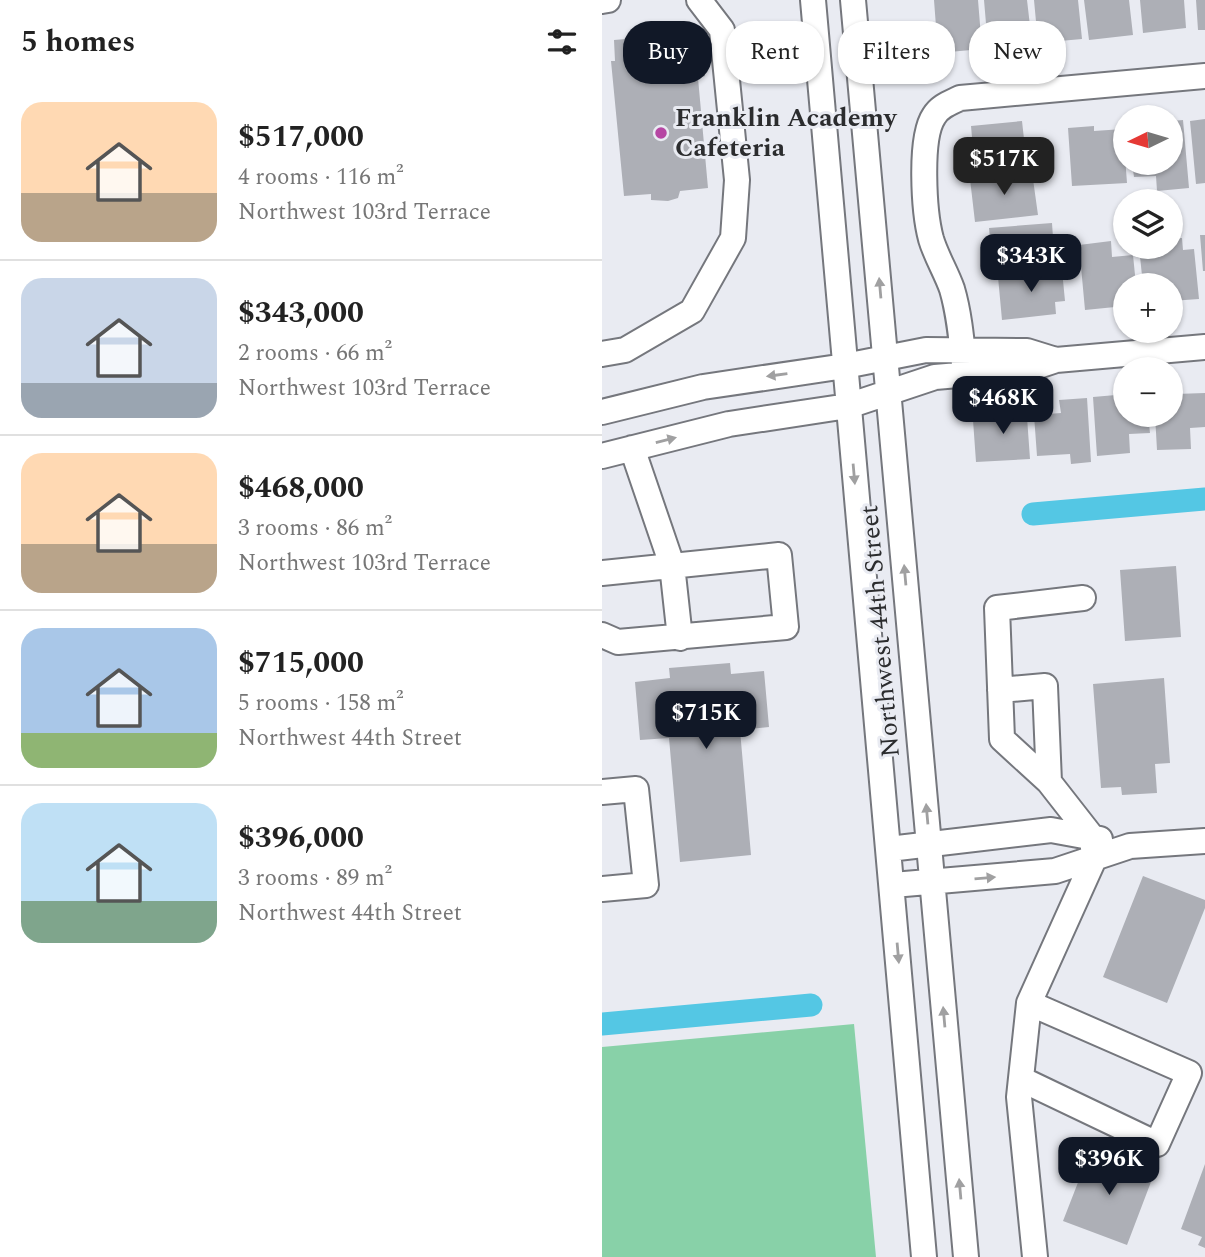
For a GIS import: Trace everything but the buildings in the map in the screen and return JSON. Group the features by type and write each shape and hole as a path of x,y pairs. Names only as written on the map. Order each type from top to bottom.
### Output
{"street":[{"path":"602,1 608,0"},
{"path":"602,354 625,349 692,311 733,238 737,180 722,30 699,0"},
{"name":"Northwest 44th Street","path":"813,0 924,1257"},
{"name":"Northwest 44th Street","path":"852,0 967,1257"},
{"path":"965,374 952,289 930,237 927,214 925,152 928,130 934,116 944,106 960,98 1205,76"},
{"path":"602,456 729,424 848,407 935,377 1029,369 1056,360 1205,347"},
{"path":"602,412 703,387 845,366 886,356 962,349 1027,351 1056,360"},
{"path":"632,448 672,565 680,638"},
{"path":"602,573 779,555 786,627 618,642 602,635"},
{"path":"1083,598 997,608 1000,690 1002,738 1049,782 1093,848"},
{"path":"1000,690 1045,686 1049,782"},
{"path":"602,792 636,789 646,885 602,889"},
{"path":"889,849 1051,830 1093,848 1205,841"},
{"path":"1026,833 1029,874"},
{"path":"893,885 1055,871 1093,848"},
{"path":"1035,1257 1019,1097 1029,1003 1093,848"},
{"path":"1021,1079 1157,1144 1189,1073 1029,1003"}],"green space":[{"path":"854,1024 876,1257 602,1257 602,1047"}],"waterway":[{"path":"1033,514 1205,499"},
{"path":"602,1024 811,1005"}],"place":[{"name":"Franklin Academy Cafeteria","path":"661,133"}]}
